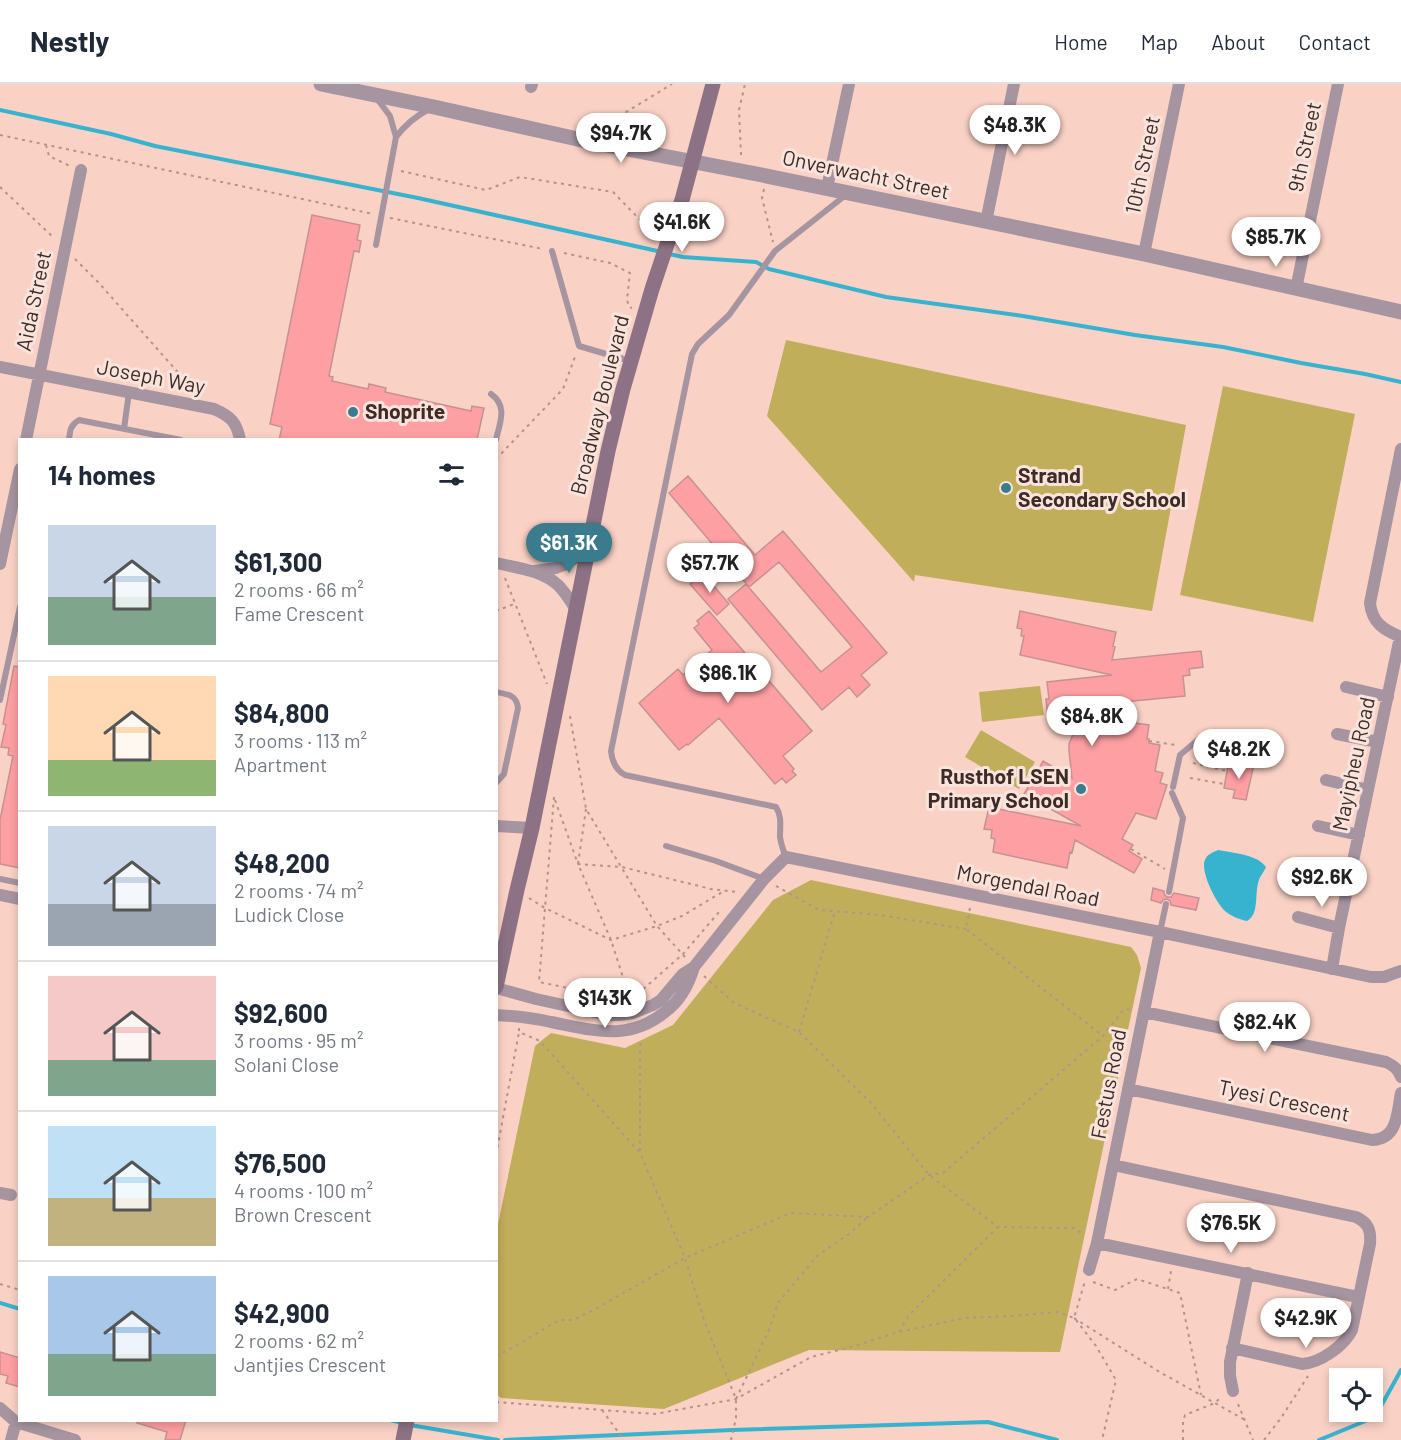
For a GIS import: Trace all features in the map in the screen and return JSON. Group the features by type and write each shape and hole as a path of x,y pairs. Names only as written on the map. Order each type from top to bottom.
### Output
{"main road":[{"name":"Broadway Boulevard","path":"498,978 532,828 608,452 630,362 693,161 713,84"},
{"path":"404,1440 408,1422"}],"street":[{"name":"Onverwacht Street","path":"321,84 591,142 768,176 1144,254 1401,312"},
{"path":"827,188 849,84"},
{"path":"986,222 1014,84"},
{"name":"10th Street","path":"1144,254 1179,84"},
{"name":"9th Street","path":"1296,289 1338,84"},
{"name":"Aida Street","path":"26,438 81,170"},
{"name":"Joseph Way","path":"0,367 214,409 225,414 234,422 240,438"},
{"path":"1401,449 1370,603 1371,611 1381,627 1401,637"},
{"path":"0,564 18,479"},
{"path":"535,571 564,565 587,550"},
{"path":"498,563 535,571 549,579 560,586 576,608"},
{"name":"Mayipheu Road","path":"1332,969 1401,637"},
{"path":"1346,687 1388,696"},
{"path":"1337,734 1378,742"},
{"path":"1326,780 1368,790"},
{"path":"498,826 532,828"},
{"path":"1318,826 1359,835"},
{"path":"498,988 536,999 609,1015 639,1012 661,999 683,974 694,967 764,879 786,857"},
{"name":"Morgendal Road","path":"786,857 1371,977 1384,977 1401,971"},
{"path":"1310,872 1349,881"},
{"path":"0,895 18,899"},
{"path":"1298,917 1339,928"},
{"name":"Festus Road","path":"1089,1270 1097,1243 1160,932"},
{"path":"498,1015 520,1016 600,1032 626,1031 644,1026 669,1009 690,982 694,967"},
{"path":"1144,1012 1386,1062 1398,1070 1401,1077"},
{"name":"Tyesi Crescent","path":"1128,1089 1372,1140 1386,1137 1395,1124 1401,1093"},
{"path":"1113,1165 1356,1217 1364,1220 1369,1227 1371,1235 1352,1330 1348,1339 1310,1364 1232,1348"},
{"path":"1097,1243 1358,1297"},
{"path":"1232,1388 1230,1362 1248,1273"},
{"path":"0,1408 16,1422 75,1440"},
{"path":"11,1440 16,1422"}],"lane":[{"path":"373,95 387,110 396,137"},
{"path":"376,245 396,137 409,122 422,112 434,107"},
{"path":"786,857 780,838 780,813 776,807 625,775 616,767 611,752 692,354 698,344 729,315 775,251 849,193"},
{"path":"552,251 579,346 630,362"},
{"path":"124,429 129,392"},
{"path":"491,394 499,402 501,410 496,438"},
{"path":"69,438 70,429 79,420 171,438"},
{"path":"0,700 18,617"},
{"path":"498,692 512,695 518,708 504,774 498,781"},
{"path":"1169,892 1183,818 1172,790 1182,752 1199,739"},
{"path":"666,846 764,879"},
{"path":"0,879 18,883"},
{"path":"1160,932 1166,904"}],"path":[{"path":"591,142 595,131 672,84"},
{"path":"741,156 739,110 745,84"},
{"path":"0,135 610,262 630,273 627,300 629,307 645,312"},
{"path":"46,145 49,156 81,170"},
{"path":"390,171 486,190 520,177 613,192 646,226 671,233"},
{"path":"768,176 762,198 775,251"},
{"path":"0,187 98,282 183,378 214,409"},
{"path":"498,457 563,389 579,346"},
{"path":"498,563 556,708 571,716 586,809 578,864"},
{"path":"498,609 514,604"},
{"path":"1149,741 1188,747"},
{"path":"1193,763 1227,771"},
{"path":"1191,778 1224,784"},
{"path":"538,797 554,797"},
{"path":"554,797 578,864 611,940 630,1001"},
{"path":"554,797 539,982 630,1001"},
{"path":"586,809 657,926 694,967 734,1003 799,1032 870,1103 929,1175 998,1227 1074,1228 1097,1243"},
{"path":"1131,849 1173,874"},
{"path":"578,864 622,867 711,890 737,892 749,873"},
{"path":"764,879 819,910 880,915 966,929 1103,1036"},
{"path":"517,890 545,908 611,940 682,916 724,891"},
{"path":"966,929 972,895"},
{"path":"630,1001 683,954 722,910"},
{"path":"799,1032 835,911"},
{"path":"735,1399 770,1330 778,1303 818,1255 929,1175 943,1173 1103,1036 1124,1009 1144,1012"},
{"path":"498,1144 520,1016"},
{"path":"640,1153 640,1048 644,1026"},
{"path":"519,1032 540,1041 640,1153 685,1258 704,1320 735,1399 736,1418 730,1440"},
{"path":"498,1355 559,1320 573,1320 685,1258 791,1213 868,1217"},
{"path":"898,1332 909,1314 998,1227"},
{"path":"1168,1289 1172,1258"},
{"path":"1074,1318 1086,1280 1115,1290 1137,1279 1180,1293 1201,1395"},
{"path":"0,1284 18,1289"},
{"path":"498,1402 655,1414 735,1399 811,1357 898,1332 964,1318 1058,1312 1074,1318 1158,1371 1245,1420"},
{"path":"1074,1318 1096,1346 1116,1380 1102,1440"},
{"path":"1264,1440 1309,1374 1310,1364"},
{"path":"1183,1440 1185,1415 1215,1403 1232,1388 1253,1440"},
{"path":"602,1410 624,1440"}],"shaded area":[{"path":"786,340 1186,425 1152,611 915,575 914,582 767,416"},
{"path":"1223,386 1355,414 1313,622 1180,595"},
{"path":"1040,686 1044,715 982,722 979,692"},
{"path":"981,730 1035,762 1019,789 965,757"},
{"path":"811,880 1131,947 1137,955 1141,968 1060,1352 809,1350 664,1409 501,1398 498,1396 498,1224 535,1046 551,1033 625,1048 673,1025 773,900"}],"water":[{"path":"1218,850 1257,859 1266,867 1258,885 1254,913 1247,921 1225,911 1209,885 1204,863 1208,855"}],"building":[{"path":"312,215 360,225 357,240 361,241 359,252 354,251 329,376 333,377 332,381 368,389 369,384 386,388 385,392 471,411 472,406 484,408 477,438 279,438 282,427 270,424"},
{"path":"688,476 755,555 783,531 887,653 861,675 870,685 857,697 849,687 822,710 728,599 746,584 821,672 852,647 779,562 749,587 669,493"},
{"path":"703,573 729,604 717,615 690,584"},
{"path":"709,611 812,731 783,756 796,775 786,783 782,778 775,784 719,718 679,750 639,703 678,669 683,675 712,650 694,628 699,624 697,621"},
{"path":"1020,611 1116,632 1112,660 1201,651 1203,667 1189,669 1190,675 1183,676 1185,696 1123,702 1120,721 1149,725 1147,739 1149,743 1160,745 1155,771 1163,773 1160,783 1167,785 1156,819 1136,813 1122,839 1133,845 1129,851 1142,859 1134,873 1075,840 1067,868 993,852 995,839 991,838 992,830 984,829 989,807 1081,826 1024,794 1030,784 1027,782 1034,770 1037,772 1043,761 1072,778 1069,744 1089,715 1048,719 1047,682 1112,675 1020,655 1024,636 1021,636 1022,629 1017,628"},
{"path":"14,666 18,667 18,868 0,864 0,820 13,756 8,755 9,748 1,747 6,725 3,724"},
{"path":"1240,761 1254,764 1246,800 1233,798 1235,790 1224,788 1228,766 1239,769"},
{"path":"1153,888 1164,891 1167,897 1171,897 1174,893 1199,898 1196,910 1171,905 1167,899 1161,903 1151,900"},
{"path":"0,1352 18,1357 18,1386 6,1383 8,1376 0,1374"},
{"path":"185,1422 180,1440 165,1440 167,1432 137,1423"}],"waterway":[{"path":"0,110 155,146 418,198 662,252"},
{"path":"669,254 756,262 769,269 886,297 1223,347 1401,382"},
{"path":"0,1303 18,1308"},
{"path":"1319,1440 1375,1417 1401,1370"},
{"path":"399,1422 403,1423"},
{"path":"505,1440 988,1422 1057,1440"},
{"path":"410,1425 498,1440"}],"place":[{"name":"Shoprite","path":"353,412"},
{"name":"Strand Secondary School","path":"1006,488"},
{"name":"Rusthof LSEN Primary School","path":"1081,789"}]}
